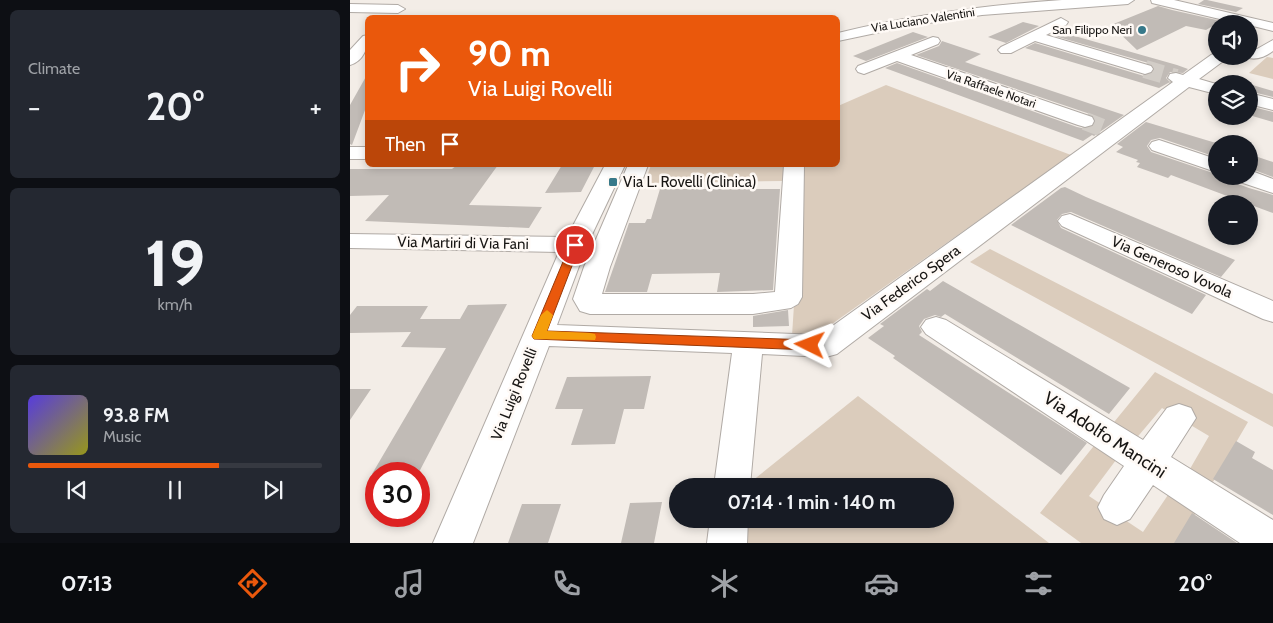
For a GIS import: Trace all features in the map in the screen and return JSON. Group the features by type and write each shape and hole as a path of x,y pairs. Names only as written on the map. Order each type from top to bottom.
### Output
{"street":[{"path":"350,8 394,13 410,0"},
{"name":"Via Luciano Valentini","path":"840,37 920,19 1021,6 1128,0"},
{"path":"1157,0 1219,15"},
{"path":"1006,50 1061,22"},
{"path":"1258,24 1273,27"},
{"path":"1034,36 1145,69"},
{"path":"864,69 933,41"},
{"path":"350,60 365,42"},
{"name":"Via Raffaele Notari","path":"898,56 1101,127"},
{"name":"Via Federico Spera","path":"539,336 826,346 1101,127 1208,61"},
{"path":"1181,79 1208,87"},
{"path":"1258,101 1273,106"},
{"path":"1159,146 1208,163"},
{"path":"350,153 365,153"},
{"name":"Via Luigi Rovelli","path":"453,543 539,336 580,259 614,167"},
{"path":"637,167 580,259 587,299 590,304 753,304 781,301 788,297 794,167"},
{"path":"1258,181 1273,186"},
{"name":"Via Generoso Vovola","path":"1070,221 1273,312"},
{"name":"Via Martiri di Via Fani","path":"350,241 580,259"},
{"name":"Via Adolfo Mancini","path":"936,327 1273,542"},
{"path":"733,478 748,342"},
{"path":"1117,507 1178,418"},
{"path":"726,543 728,528"}],"shaded area":[{"path":"1267,57 1273,58 1273,79 1249,73"},
{"path":"886,85 1071,155 822,331 809,336 792,336 803,167 840,167 840,105"},
{"path":"650,167 784,167 783,181 645,182"},
{"path":"990,249 1273,394 1273,427 970,262"},
{"path":"1155,372 1248,422 1210,487 1187,474 1209,436 1162,408 1134,441 1110,427"},
{"path":"858,396 1049,543 747,543 748,528 954,528 954,478 756,478"},
{"path":"1097,442 1119,456 1089,496 1143,532 1172,489 1200,506 1178,543 1081,543 1040,513"}],"building":[{"path":"1204,0 1243,8 1236,12 1198,4"},
{"path":"1158,6 1208,18 1208,29 1206,30 1186,26 1137,50 1111,25"},
{"path":"1023,22 1039,26 1006,43 988,37"},
{"path":"1057,31 1188,69 1183,73 1170,72 1166,78 1170,82 1159,88 1025,48 1035,43 1144,76 1152,74 1155,70 1152,64 1051,35"},
{"path":"913,32 928,37 866,61 853,56"},
{"path":"942,41 981,54 965,62 1124,115 1094,136 1092,135 1083,141 885,68 897,63 1077,127 1086,129 1094,126 1096,120 1093,115 916,55 939,46"},
{"path":"365,78 365,110 352,145 350,144 350,105"},
{"path":"1258,87 1273,91 1273,97 1258,93"},
{"path":"1258,108 1273,112 1273,122 1258,118"},
{"path":"1146,122 1208,141 1208,154 1160,138 1151,140 1147,146 1151,152 1208,171 1208,185 1241,185 1273,195 1273,213 1258,207 1258,195 1225,195 1171,175 1168,178 1137,167 1140,163 1136,162 1138,160 1116,152 1123,147 1117,144"},
{"path":"1258,157 1273,162 1273,177 1258,171"},
{"path":"454,167 497,167 469,205 542,207 529,228 365,221 389,195 350,196 350,169 452,169"},
{"path":"561,167 594,167 581,192 545,193"},
{"path":"1065,187 1235,260 1221,277 1071,212 1062,214 1057,220 1061,228 1206,295 1192,314 1011,225"},
{"path":"660,189 780,189 773,290 717,292 720,273 652,274 647,292 605,292 629,223 645,223 647,219 651,219"},
{"path":"943,281 1130,388 1109,414 945,314 941,317 935,315 924,319 919,326 922,332 919,335 1087,443 1061,475 893,358 895,356 868,338 884,326 880,324 927,289 930,291"},
{"path":"507,304 424,462 379,462 446,348 401,347 411,332 350,333 350,315 357,306 428,306 420,319 460,319 468,305"},
{"path":"788,310 789,326 753,327 753,316"},
{"path":"651,376 644,409 624,409 615,444 571,445 583,409 555,409 567,377"},
{"path":"350,389 371,389 350,420"},
{"path":"1236,441 1255,452 1252,458 1273,470 1273,515 1213,479"},
{"path":"662,502 654,543 621,543 630,503"},
{"path":"522,504 561,504 548,543 508,543"},
{"path":"1192,513 1237,543 1174,543"}],"tunnel":[{"path":"1145,69 1176,78"},
{"path":"1085,121 1103,128"}],"slow traffic":[{"path":"547,315 539,336 590,337"}],"place":[{"name":"San Filippo Neri","path":"1142,30"},
{"name":"Via L. Rovelli (Clinica)","path":"613,182"}],"route":[{"path":"575,245 539,336 810,345"}]}
